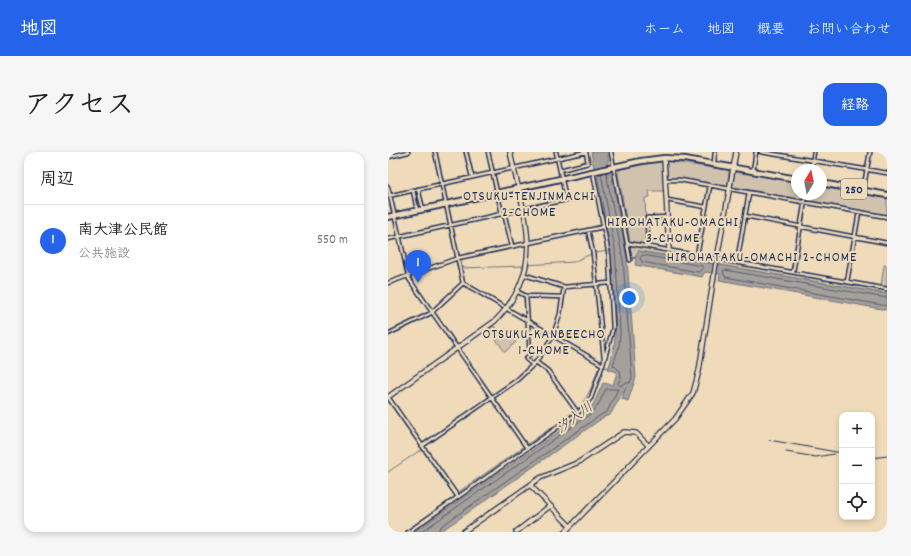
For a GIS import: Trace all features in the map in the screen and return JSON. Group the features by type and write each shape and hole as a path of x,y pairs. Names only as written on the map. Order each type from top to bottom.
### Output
{"highway":[{"path":"388,216 664,156 791,178"},
{"name":"250","path":"827,184 887,195"}],"street":[{"path":"388,156 408,152"},
{"path":"440,152 435,153 463,283 603,365"},
{"path":"466,152 472,177"},
{"path":"488,152 512,246"},
{"path":"458,497 388,397 489,326 507,309 518,292 525,275 529,243 510,152"},
{"path":"556,152 566,199"},
{"path":"389,195 570,154 586,152 588,164 560,170"},
{"path":"611,152 630,259"},
{"path":"714,164 715,152"},
{"path":"565,532 675,419 693,393 699,371 716,261 736,152"},
{"path":"753,172 756,152"},
{"path":"761,152 887,173"},
{"path":"812,164 814,152"},
{"path":"863,191 870,152"},
{"path":"664,156 669,250"},
{"path":"408,532 578,413 591,398 603,365 613,328 609,256 593,172"},
{"path":"666,180 749,192 887,217"},
{"path":"697,255 710,186"},
{"path":"388,187 408,276 431,313 527,448"},
{"path":"418,189 420,210"},
{"path":"413,190 420,210"},
{"path":"737,262 749,192"},
{"path":"388,239 597,193"},
{"path":"667,200 706,207"},
{"path":"793,272 805,202"},
{"path":"847,282 859,212"},
{"path":"745,216 887,242"},
{"path":"648,246 647,218 667,218"},
{"path":"388,283 458,258 603,227"},
{"path":"588,230 597,284 604,361"},
{"path":"627,243 697,255 716,261 737,262 887,289"},
{"path":"525,275 564,288 610,283"},
{"path":"388,334 431,313 463,283"},
{"path":"422,446 517,380 536,362 552,336 560,314 564,288"},
{"path":"518,292 526,296 562,297"},
{"path":"526,296 530,354 526,358 533,365"},
{"path":"536,362 548,371 578,413"},
{"path":"462,532 546,474 579,462 624,432 636,433 649,446"},
{"path":"530,485 570,526"},
{"path":"516,532 550,506"}],"shaded area":[{"path":"662,161 664,191 649,191 650,197 645,198 647,245 630,242 618,173 620,169"},
{"path":"666,161 728,170 727,187 668,178"},
{"path":"737,172 791,181 791,198 732,188 735,173"},
{"path":"827,188 887,198 887,215 808,201 827,200"},
{"path":"632,245 713,259 712,263 638,251 636,257 631,258 629,247"},
{"path":"721,260 887,290 887,294 720,265"},
{"path":"884,265 887,266 887,288 881,286"},
{"path":"494,326 499,333 505,329 516,342 505,352 489,330"}],"water":[{"path":"591,152 608,152 608,164 611,172 627,259 636,257 638,251 887,294 887,310 719,280 720,274 705,272 702,277 635,265 636,258 627,260 636,377 628,401 622,399 626,387 610,415 604,417 456,521 439,532 414,532 587,412 594,403 603,383 613,385 617,372 608,369 613,352 615,335 612,268 603,206"}],"waterway":[{"path":"434,152 442,191"},
{"path":"527,265 573,262 591,254 612,250"},
{"path":"461,268 524,266"},
{"name":"汐入川","path":"388,472 419,451 423,451 454,495 574,412 586,398 598,369 609,367"},
{"path":"388,401 423,451"}],"railway":[{"path":"769,440 839,452"},
{"path":"786,452 816,457 834,454"},
{"path":"875,458 887,456"}],"place":[{"name":"南大津公民館","path":"418,283"}],"district":[{"name":"OTSUKU-TENJINMACHI 2-CHOME","path":"529,204"},
{"name":"HIROHATAKU-OMACHI 3-CHOME","path":"673,230"},
{"name":"HIROHATAKU-OMACHI 2-CHOME","path":"762,256"},
{"name":"OTSUKU-KANBEECHO 1-CHOME","path":"544,342"}]}
